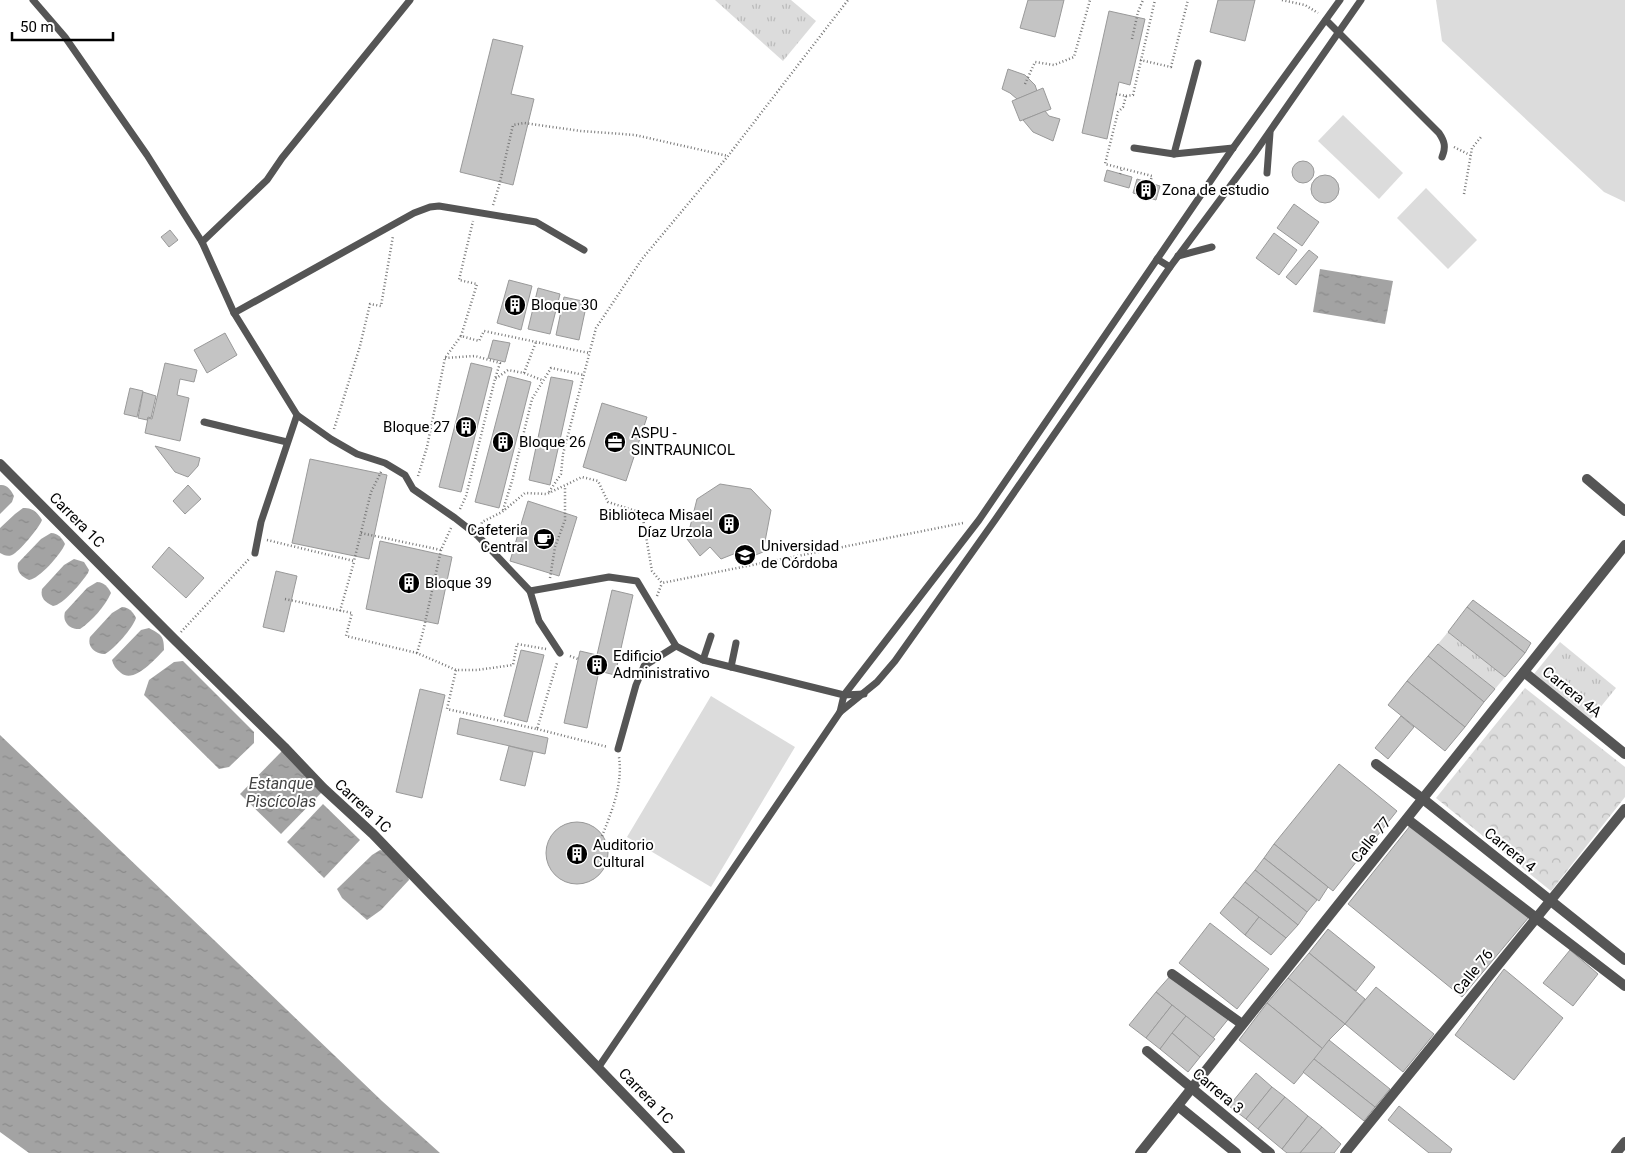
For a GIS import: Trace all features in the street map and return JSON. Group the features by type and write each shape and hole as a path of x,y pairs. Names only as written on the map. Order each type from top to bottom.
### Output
{"street":[{"name":"Carrera 1C","path":"0,464 323,788 373,834 680,1153"},
{"path":"1587,479 1625,511"},
{"name":"Calle 77","path":"1140,1153 1625,546"},
{"name":"Carrera 4A","path":"1524,672 1625,754"},
{"name":"Carrera 4","path":"1376,764 1423,799 1625,960"},
{"name":"Calle 76","path":"1344,1153 1625,809"},
{"path":"1407,819 1625,986"},
{"path":"1172,974 1242,1024"},
{"name":"Carrera 3","path":"1147,1051 1270,1153"},
{"path":"1178,1106 1236,1153"},
{"path":"1616,1153 1625,1142"}],"lane":[{"path":"33,0 65,37 147,155 202,242 234,314 297,415 331,439 357,454 385,463 405,475 413,490 478,536 530,591 539,621 560,653"},
{"path":"202,242 267,180 282,158 410,0"},
{"path":"840,712 844,695 979,520 1233,148 1340,0"},
{"path":"598,1068 840,712 877,682 900,653 995,520 1170,267 1270,131 1361,0"},
{"path":"1326,20 1439,133 1444,142 1445,149 1442,157"},
{"path":"1174,154 1198,63"},
{"path":"1267,173 1270,131"},
{"path":"1134,148 1174,154 1233,148"},
{"path":"234,314 430,206 536,222 584,250"},
{"path":"1178,256 1212,247"},
{"path":"1157,259 1170,267"},
{"path":"1068,390 1080,396"},
{"path":"255,553 262,522 297,415"},
{"path":"204,422 287,442"},
{"path":"530,591 609,577 637,581 676,646 703,660 844,695 864,694"},
{"path":"703,660 711,636"},
{"path":"731,667 736,643"},
{"path":"618,748 636,685 644,666 676,646"}],"path":[{"path":"547,494 561,474 563,454 596,328 642,259 728,156 848,0"},
{"path":"1025,84 1035,62 1054,65 1074,57 1090,0"},
{"path":"1132,39 1138,12 1143,0"},
{"path":"1116,94 1133,95 1155,0"},
{"path":"1140,60 1171,67 1188,0"},
{"path":"1282,0 1305,5 1316,11 1326,20"},
{"path":"1126,96 1123,107 1118,112 1105,164 1152,176 1150,183"},
{"path":"490,214 499,186 513,125 524,123 581,131 635,134 728,156"},
{"path":"1464,194 1472,148 1480,137"},
{"path":"1444,142 1470,156"},
{"path":"1120,174 1122,168"},
{"path":"413,490 427,447 446,358 462,336 477,284 459,280 476,212"},
{"path":"331,439 360,346 370,304 381,306 396,224"},
{"path":"462,336 478,341 484,331 589,353"},
{"path":"524,373 536,342"},
{"path":"417,653 441,550 466,496 500,363 475,356 446,358"},
{"path":"502,512 532,399 542,380 551,368 584,375"},
{"path":"495,378 508,370 524,373 542,380"},
{"path":"340,611 371,492 385,463"},
{"path":"478,536 482,522 502,512 525,493 547,494 582,477 598,481 608,502 642,513 652,571 662,584 979,520"},
{"path":"549,587 554,547 564,520 565,485"},
{"path":"361,534 441,550"},
{"path":"258,538 354,561"},
{"path":"174,639 255,553"},
{"path":"285,598 352,613 346,636 417,653 456,670 477,670 513,665 517,644 546,650 551,639"},
{"path":"537,729 560,653"},
{"path":"456,670 448,709 618,748 620,765 614,808 602,836"}],"green space":[{"path":"715,0 791,0 816,21 783,61"},
{"path":"1436,0 1625,0 1625,202 1604,192 1442,41"},
{"path":"1343,115 1403,173 1379,199 1318,141"},
{"path":"1426,188 1477,240 1448,269 1397,218"},
{"path":"1448,632 1505,677 1495,689 1438,644"},
{"path":"1560,642 1616,688 1590,720 1534,674"},
{"path":"1525,688 1625,767 1625,797 1551,891 1436,798"},
{"path":"711,696 795,747 711,887 627,837"}],"water":[{"path":"1320,269 1393,281 1385,324 1313,312"},
{"path":"0,485 7,486 14,496 12,502 0,514"},
{"path":"23,508 29,508 34,511 42,520 33,534 19,549 12,555 4,555 0,553 0,528"},
{"path":"51,533 58,535 63,540 65,544 63,548 44,571 33,579 26,579 19,572 18,563 41,539"},
{"path":"74,559 84,562 89,570 88,573 62,602 53,606 44,599 42,589 64,565"},
{"path":"97,582 104,584 111,593 105,603 85,626 80,629 70,627 64,616 65,612 87,588"},
{"path":"122,607 127,608 136,618 131,627 123,638 105,654 95,651 91,647 90,637 112,613"},
{"path":"149,628 161,636 164,650 144,669 138,673 126,676 115,667 112,660 141,630"},
{"path":"183,661 254,732 254,743 229,767 219,769 144,695 149,680 174,662"},
{"path":"0,735 382,1101 440,1153 29,1153 0,1132"},
{"name":"Estanque Piscícolas","path":"282,751 322,792 281,834 240,794"},
{"path":"323,804 360,840 324,878 287,842"},
{"path":"380,850 384,851 408,876 409,880 381,910 367,920 342,898 337,889 372,855"}],"building":[{"path":"1028,0 1064,0 1055,37 1020,28"},
{"path":"1218,0 1255,0 1245,41 1210,32"},
{"path":"1109,11 1145,19 1130,85 1119,82 1107,139 1082,133"},
{"path":"493,39 523,46 511,94 534,99 513,185 460,172"},
{"path":"1008,69 1025,75 1035,85 1037,91 1017,99 1002,89"},
{"path":"1043,88 1051,109 1020,121 1012,101"},
{"path":"1045,111 1049,116 1060,119 1053,141 1033,132 1023,120"},
{"path":"1303,161 1311,164 1314,172 1311,180 1303,183 1295,180 1292,172 1295,164"},
{"name":"Zona de estudio","path":"1107,170 1132,177 1129,188 1104,181"},
{"path":"1325,175 1335,179 1339,189 1335,199 1325,203 1315,199 1311,189 1315,179"},
{"name":"Zona de estudio","path":"1137,179 1160,186 1156,200 1133,193"},
{"path":"1294,204 1319,222 1302,246 1277,228"},
{"path":"170,230 178,240 169,247 161,237"},
{"path":"1274,233 1297,250 1279,275 1256,258"},
{"path":"1309,250 1318,257 1296,285 1286,277"},
{"name":"Bloque 30","path":"509,280 532,286 521,330 497,323"},
{"path":"538,288 560,294 550,334 528,329"},
{"path":"564,297 587,302 579,340 556,335"},
{"path":"225,333 237,355 207,373 194,350"},
{"path":"493,340 510,343 505,362 488,358"},
{"path":"165,363 197,370 194,382 180,379 177,395 189,398 180,441 145,433 148,418 152,419"},
{"name":"Bloque 27","path":"471,363 492,368 461,492 439,487"},
{"name":"Bloque 26","path":"508,376 531,382 499,508 475,502"},
{"path":"551,377 573,381 550,485 529,480"},
{"path":"130,388 143,391 137,417 124,414"},
{"path":"143,392 156,396 151,418 148,417 147,420 138,418"},
{"name":"ASPU - SINTRAUNICOL","path":"602,403 647,417 626,481 583,467"},
{"path":"155,446 200,458 198,466 188,477 175,472"},
{"path":"310,459 387,475 369,559 292,543"},
{"name":"Biblioteca Misael Díaz Urzola","path":"720,484 751,489 771,510 763,552 738,562 736,553 721,559 710,547 700,556 687,539 697,499"},
{"path":"188,485 201,499 185,514 173,501"},
{"name":"Cafeteria Central","path":"528,501 577,517 559,576 510,561"},
{"name":"Bloque 39","path":"380,541 452,557 438,624 366,609"},
{"path":"169,547 204,578 186,598 152,567"},
{"path":"276,571 297,576 284,632 263,627"},
{"name":"Edificio Administrativo","path":"612,590 633,595 615,675 599,671 587,728 564,723 580,651 597,655"},
{"path":"1473,600 1531,643 1525,653 1467,607"},
{"path":"1467,607 1525,653 1505,677 1448,632"},
{"path":"1438,644 1495,689 1484,702 1428,656"},
{"path":"521,650 544,655 527,722 504,716"},
{"path":"1428,656 1484,702 1465,727 1407,681"},
{"path":"1407,681 1465,727 1445,751 1388,705"},
{"path":"420,689 445,695 422,798 396,792"},
{"path":"1401,716 1414,727 1388,759 1375,748"},
{"path":"460,718 548,738 545,754 457,734"},
{"path":"509,746 533,752 525,786 500,780"},
{"path":"1339,764 1397,811 1333,891 1274,844"},
{"name":"Auditorio Cultural","path":"577,822 589,824 599,831 606,841 608,853 606,865 599,875 589,882 577,884 565,882 555,875 548,865 546,853 548,841 555,831 565,824"},
{"path":"1410,826 1529,917 1462,997 1348,904"},
{"path":"1274,844 1328,887 1319,901 1264,858"},
{"path":"1264,858 1317,900 1307,912 1255,870"},
{"path":"1255,870 1307,912 1298,925 1245,882"},
{"path":"1245,882 1298,925 1286,938 1233,897"},
{"path":"1233,897 1259,917 1245,935 1220,913"},
{"path":"1259,917 1286,938 1271,955 1245,935"},
{"path":"1210,923 1269,969 1237,1009 1179,963"},
{"path":"1328,929 1375,967 1356,991 1309,953"},
{"path":"1570,950 1598,974 1573,1006 1543,983"},
{"path":"1309,953 1365,999 1345,1024 1288,978"},
{"path":"1504,969 1563,1018 1514,1080 1455,1035"},
{"path":"1172,974 1230,1017 1213,1038 1156,992"},
{"path":"1288,978 1345,1024 1323,1049 1267,1003"},
{"path":"1376,987 1434,1034 1403,1072 1345,1024"},
{"path":"1156,992 1172,1005 1146,1038 1129,1025"},
{"path":"1267,1003 1323,1049 1294,1084 1239,1040"},
{"path":"1172,1005 1186,1016 1160,1049 1146,1038"},
{"path":"1186,1016 1215,1039 1200,1057 1172,1033"},
{"path":"1172,1033 1200,1057 1188,1072 1160,1049"},
{"path":"1329,1040 1390,1089 1375,1107 1314,1059"},
{"path":"1314,1059 1375,1107 1364,1121 1303,1072"},
{"path":"1256,1073 1272,1087 1246,1119 1229,1106"},
{"path":"1272,1087 1285,1097 1258,1129 1246,1119"},
{"path":"1285,1097 1308,1116 1282,1149 1258,1129"},
{"path":"1399,1106 1452,1149 1450,1153 1429,1153 1388,1120"},
{"path":"1308,1116 1322,1127 1300,1153 1287,1153 1282,1149"},
{"path":"1322,1127 1341,1144 1334,1153 1300,1153"}],"place":[{"name":"Zona de estudio","path":"1146,190"},
{"name":"Bloque 30","path":"515,305"},
{"name":"Bloque 27","path":"466,427"},
{"name":"Bloque 26","path":"503,442"},
{"name":"ASPU - SINTRAUNICOL","path":"615,442"},
{"name":"Biblioteca Misael Díaz Urzola","path":"729,524"},
{"name":"Cafeteria Central","path":"544,539"},
{"name":"Universidad de Córdoba","path":"745,555"},
{"name":"Bloque 39","path":"409,583"},
{"name":"Edificio Administrativo","path":"597,665"},
{"name":"Auditorio Cultural","path":"577,854"}]}
